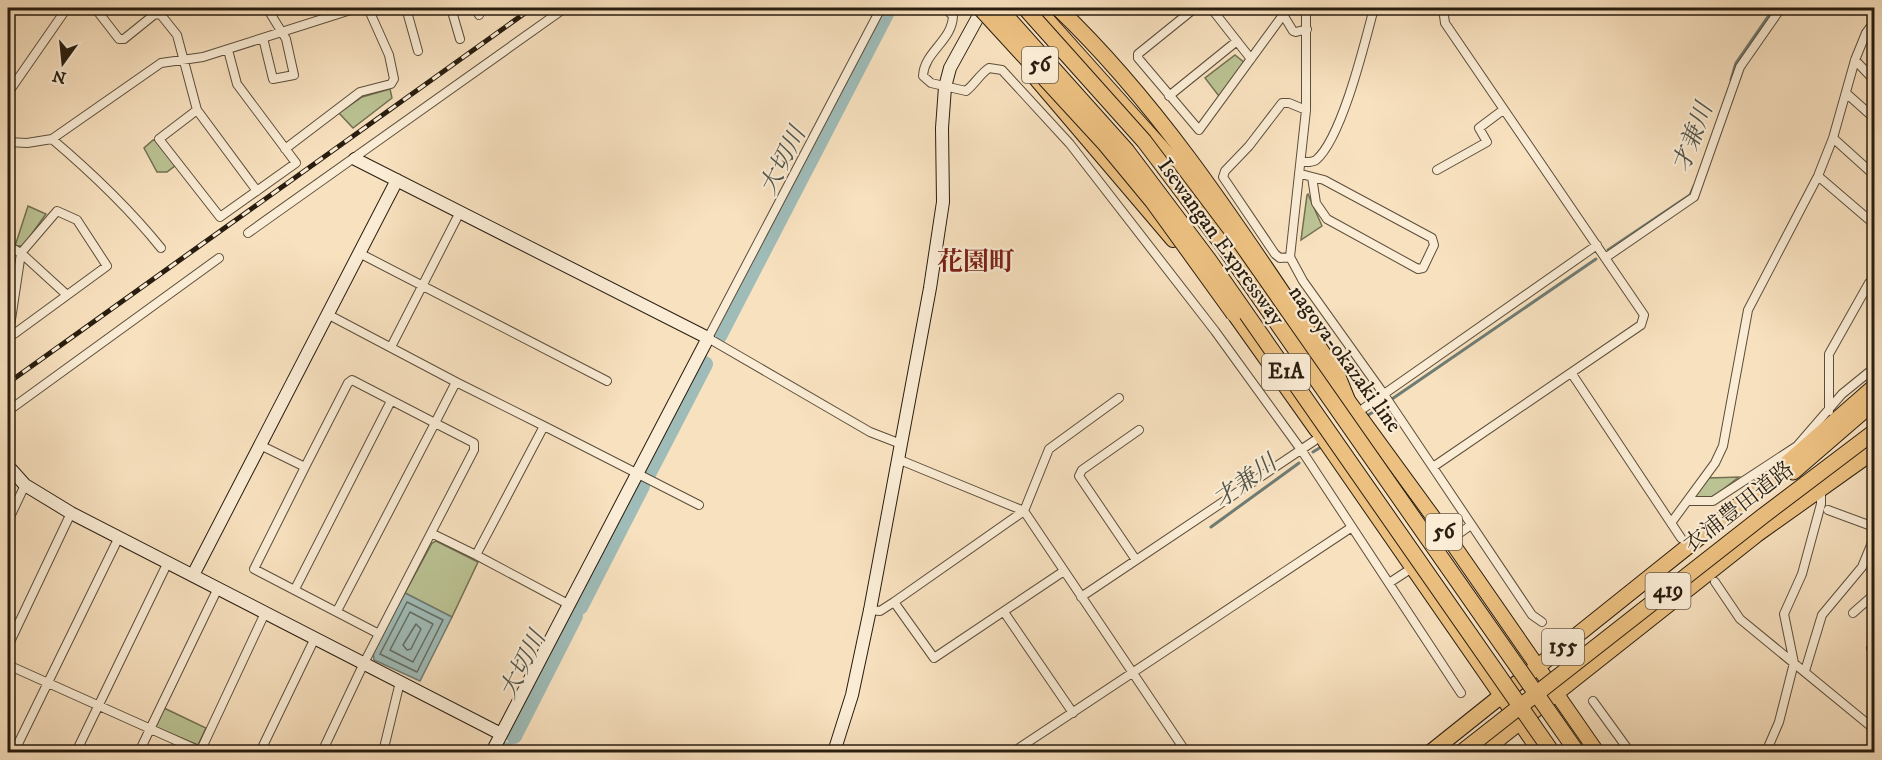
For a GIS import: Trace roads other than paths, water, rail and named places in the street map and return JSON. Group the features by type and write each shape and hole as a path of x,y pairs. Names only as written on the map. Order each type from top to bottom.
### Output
{"highway":[{"name":"Isewangan Expressway","path":"999,8 1127,151 1195,242 1552,753"},
{"name":"Isewangan Expressway","path":"1025,8 1144,141 1224,247 1577,753"},
{"path":"1058,8 1102,50 1208,183 1280,298 1336,374 1347,399"},
{"path":"980,9 1105,144 1153,202 1240,318 1316,436"},
{"name":"155","path":"1431,753 1875,387"},
{"name":"衣浦豊田道路","path":"1688,539 1768,492 1875,402"},
{"name":"衣浦豊田道路","path":"1462,753 1763,516 1875,432"},
{"name":"衣浦豊田道路","path":"1756,535 1875,439"},
{"name":"衣浦豊田道路","path":"1470,753 1727,550 1875,439"},
{"name":"155","path":"1482,753 1756,535 1875,451"}],"main road":[{"name":"nagoya-okazaki line","path":"1037,8 1172,159 1280,298"},
{"path":"1046,8 1130,96 1229,220 1280,298"},
{"name":"56","path":"980,9 1132,166 1240,318"},
{"name":"nagoya-okazaki line","path":"1347,399 1450,540 1597,753"},
{"name":"56","path":"1316,436 1412,568 1540,753"}],"street":[{"path":"8,93 67,8"},
{"path":"95,8 119,39 123,39 155,14 160,15 177,35 186,60 197,110 257,191"},
{"path":"264,38 273,79 294,75 282,32 267,8"},
{"path":"8,142 27,143 52,139 161,63 186,60 228,50 357,8"},
{"path":"285,149 360,92 391,84 394,79 389,55 368,8"},
{"path":"406,8 418,51"},
{"path":"451,8 460,39"},
{"path":"248,233 565,8"},
{"path":"492,753 636,472 881,8"},
{"path":"945,8 953,16 952,29 924,66 923,76 931,84 966,91 973,86 979,75 989,68 1002,70 1070,144 1122,209 1302,451 1461,693"},
{"path":"1195,8 1138,54 1138,58 1198,130 1251,59 1281,11 1293,30 1296,32 1307,30"},
{"path":"1211,8 1251,59"},
{"path":"1306,8 1306,110 1301,174 1290,257 1303,281 1383,393 1532,615 1542,622"},
{"path":"1302,162 1312,162 1317,158 1334,131 1357,72 1374,8"},
{"path":"1433,467 1572,374 1644,321 1644,315 1445,23 1443,8"},
{"path":"1534,8 1545,10 1548,8"},
{"path":"1605,258 1694,197 1740,67 1781,8"},
{"path":"834,753 852,695 900,460 943,202 942,128 945,87 950,68 980,9"},
{"path":"1671,523 1715,463 1723,446 1748,310 1818,176 1833,138 1855,60 1866,33 1875,22"},
{"path":"1169,96 1237,41"},
{"path":"197,110 159,139 220,217 296,163 237,84 228,50"},
{"path":"1855,60 1875,80"},
{"path":"1846,93 1875,118"},
{"path":"1290,257 1280,258 1275,254 1223,177 1225,171 1249,146 1282,103 1289,103 1306,110"},
{"path":"1437,170 1487,142 1479,128 1503,110"},
{"path":"1833,138 1875,175"},
{"path":"52,139 100,179 133,213 162,248"},
{"path":"355,159 708,338 870,432 901,444"},
{"path":"1301,174 1324,180 1432,238 1434,245 1423,268 1418,269 1327,219 1316,203 1312,177"},
{"path":"1818,176 1875,224"},
{"path":"193,575 361,254 397,180"},
{"path":"57,211 77,220 107,266 14,334 9,333 21,253 57,211"},
{"path":"391,347 460,212"},
{"path":"1364,408 1597,245"},
{"path":"8,246 21,253 67,295"},
{"path":"361,254 607,381"},
{"path":"8,411 219,258"},
{"path":"1829,412 1830,354 1869,283 1874,279"},
{"path":"329,315 699,505"},
{"path":"1688,501 1713,501 1797,446 1829,412 1842,394 1875,368"},
{"path":"1572,374 1671,523 1688,539"},
{"path":"322,753 364,663 379,634 431,533 474,450 474,443 352,380 348,383 304,467 254,569 379,634"},
{"path":"337,611 456,382"},
{"path":"870,610 880,611 894,602 1024,510 1049,449 1119,398"},
{"path":"295,589 391,401"},
{"path":"476,555 544,426"},
{"path":"1136,560 1080,476 1082,470 1140,430"},
{"path":"1082,597 1302,451 1316,436"},
{"path":"260,445 304,467"},
{"path":"900,460 1024,510 1186,753"},
{"path":"8,466 25,485 71,513 501,734"},
{"path":"8,521 25,485"},
{"path":"1766,753 1779,722 1794,663 1784,614 1802,574 1821,504 1821,487"},
{"path":"1828,510 1875,527"},
{"path":"8,646 71,513"},
{"path":"1450,540 1471,525"},
{"path":"1013,753 1352,527"},
{"path":"431,533 568,604"},
{"path":"14,753 119,537"},
{"path":"1805,671 1822,615 1862,567 1875,538"},
{"path":"76,753 168,562"},
{"path":"1389,583 1412,568"},
{"path":"894,602 934,658 1064,571"},
{"path":"1715,582 1740,619 1875,729"},
{"path":"139,753 218,588"},
{"path":"1853,613 1866,599 1870,598 1875,601"},
{"path":"1004,612 1073,713"},
{"path":"8,665 200,752 265,613"},
{"path":"260,753 315,638"},
{"path":"1875,645 1870,648 1875,653"},
{"path":"383,753 400,682"},
{"path":"1593,701 1630,753"}],"water":[{"path":"405,593 452,617 420,681 374,660 373,652"}],"waterway":[{"name":"大切川","path":"719,336 889,8"},
{"name":"才兼川","path":"1731,80 1736,63 1774,8"},
{"name":"才兼川","path":"1608,250 1690,195 1694,186"},
{"name":"才兼川","path":"1392,399 1596,259"},
{"name":"大切川","path":"647,476 705,364"},
{"name":"才兼川","path":"1365,417 1378,409"},
{"name":"才兼川","path":"1313,452 1321,447"},
{"name":"才兼川","path":"1211,527 1299,463"},
{"name":"大切川","path":"580,607 642,486"},
{"name":"大切川","path":"514,736 575,616"}],"railway":[{"path":"8,383 532,8"}],"district":[{"name":"花園町","path":"976,262"}]}
